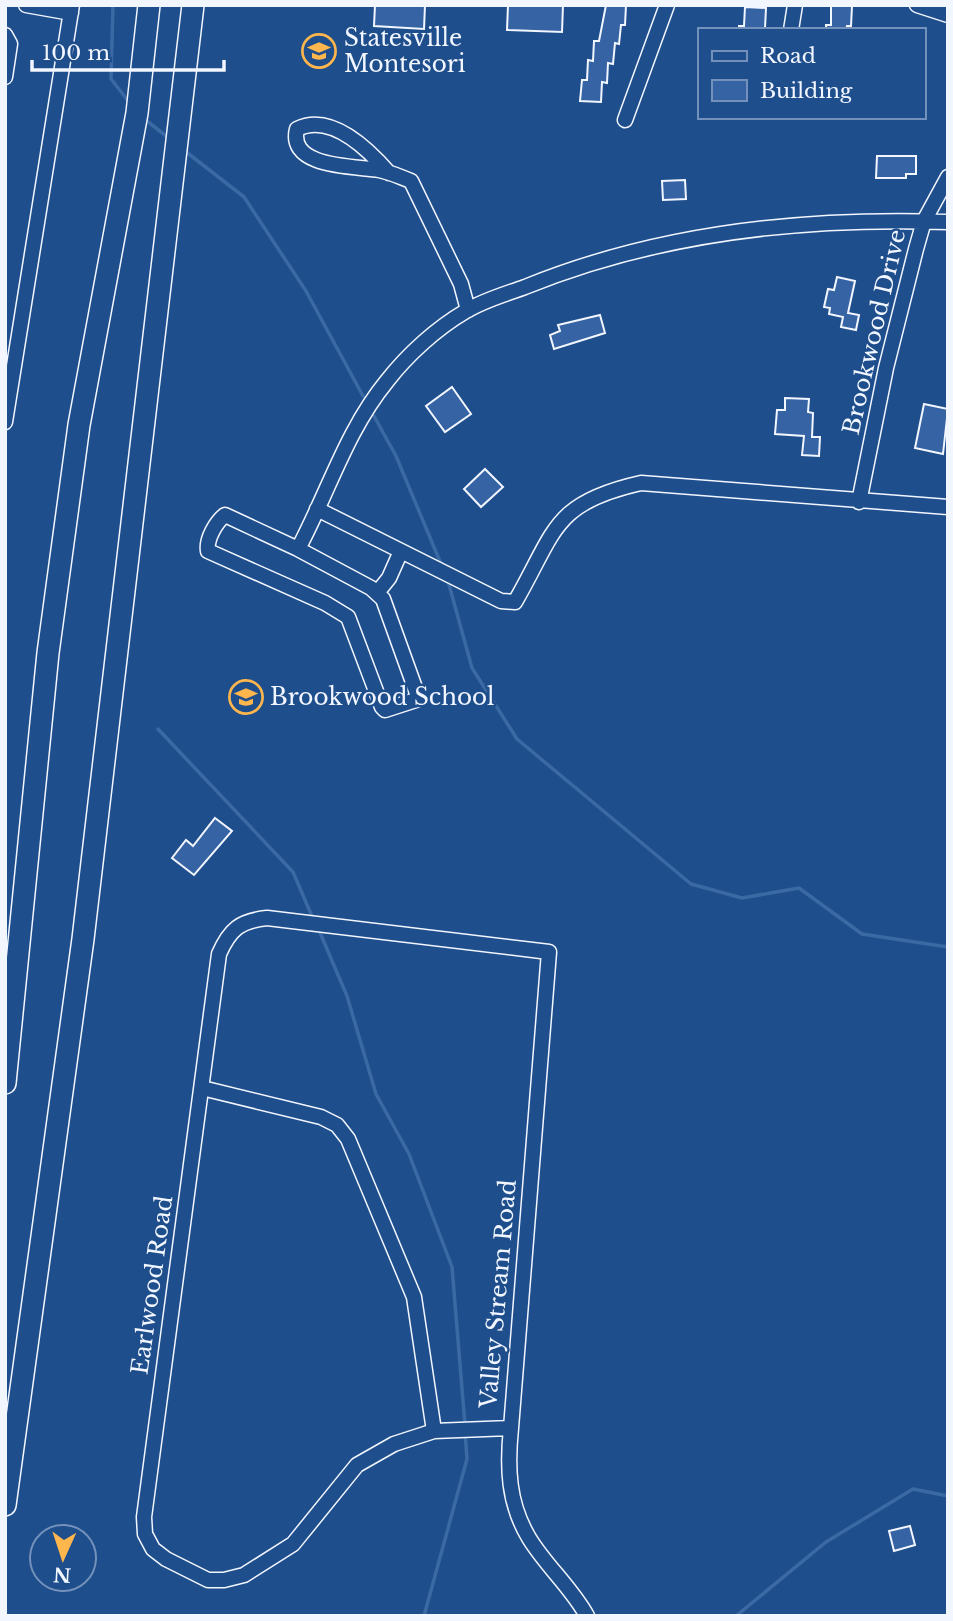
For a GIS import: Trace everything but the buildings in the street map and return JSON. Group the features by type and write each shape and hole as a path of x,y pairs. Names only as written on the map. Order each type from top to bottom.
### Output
{"highway":[{"path":"5,1083 50,639 79,425 137,113 149,5"},
{"path":"5,1505 83,939 193,5"}],"street":[{"path":"5,422 7,394 71,9 26,5"},
{"path":"625,120 667,5"},
{"path":"791,28 795,5"},
{"path":"923,6 948,15"},
{"path":"5,35 10,44 5,77"},
{"path":"389,173 355,138 310,125 297,129 296,140 300,147 315,159 337,167 389,173 411,181 455,272 467,310"},
{"name":"Brookwood Drive","path":"859,502 886,368 924,221 948,177"},
{"path":"298,550 355,426 387,380 426,340 467,310 557,274 644,248 734,230 824,222 948,222"},
{"path":"317,509 501,601 515,601 552,529 576,506 605,491 641,483 948,507"},
{"path":"225,515 298,550 338,569 383,599 419,692 419,699 385,710 348,617 325,603 208,551 207,544 218,520 225,515"},
{"path":"377,593 389,578 401,551"},
{"name":"Earlwood Road","path":"510,1428 434,1431 394,1444 357,1465 293,1544 244,1575 225,1580 208,1580 166,1559 153,1549 145,1534 144,1517 219,954 228,934 245,921 267,918 549,952"},
{"name":"Valley Stream Road","path":"549,952 507,1466 513,1504 529,1539 573,1591 587,1616"},
{"path":"202,1088 321,1117 337,1125 348,1139 414,1297 434,1431"}],"waterway":[{"path":"113,5 111,79 129,102"},
{"path":"143,118 170,139"},
{"path":"185,151 244,197 306,291 363,396"},
{"path":"374,416 396,456 441,564"},
{"path":"448,581 472,668 517,739 691,884 742,898 799,888 862,934 948,947"},
{"path":"158,729 293,872 314,921"},
{"path":"318,928 347,996 376,1094 409,1154 452,1267 465,1425"},
{"path":"424,1616 467,1459 465,1432"},
{"path":"736,1616 826,1542 913,1489 948,1496"}],"place":[{"name":"Statesville Montesori","path":"319,51"},
{"name":"Brookwood School","path":"246,697"}]}
